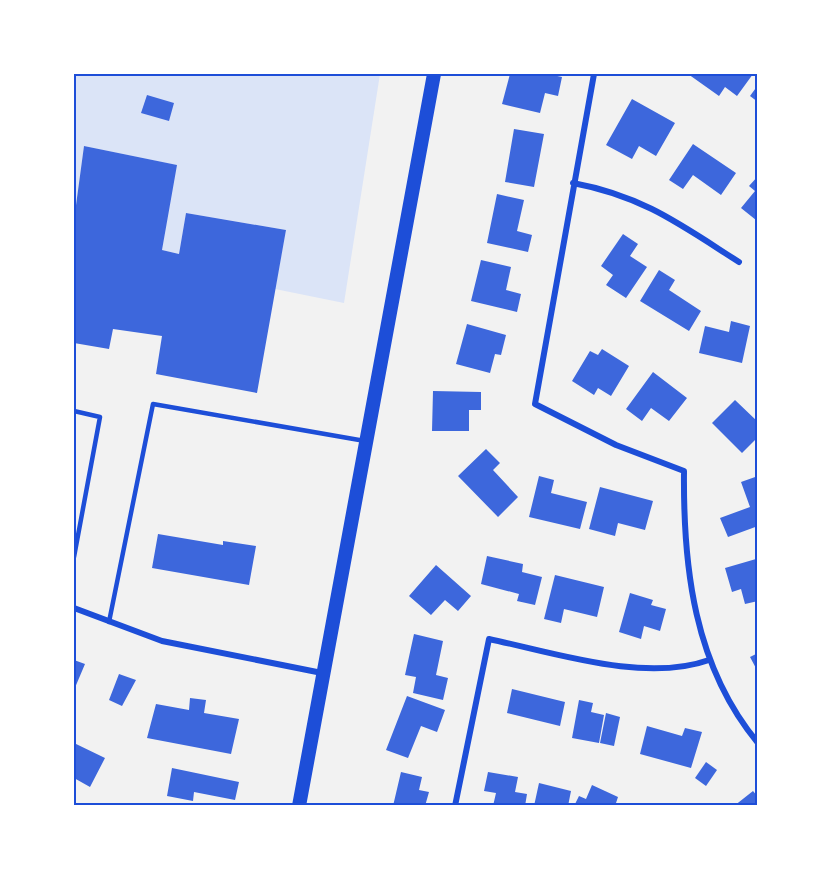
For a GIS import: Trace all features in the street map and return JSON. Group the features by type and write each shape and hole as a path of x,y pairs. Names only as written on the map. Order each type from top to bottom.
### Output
{"main road":[{"path":"299,806 434,74"}],"street":[{"path":"594,74 535,404 616,445 684,471 687,567 693,605 709,660 731,704 758,743"},
{"path":"573,183 603,189 652,207 739,262"},
{"path":"74,608 162,641 322,673"},
{"path":"455,806 489,639 629,668 668,670 709,660"}],"lane":[{"path":"109,622 153,404 365,441"},
{"path":"74,411 100,417 74,557"}],"shaded area":[{"path":"74,74 380,74 344,303 275,289 286,230 186,213 179,254 162,250 176,165 84,146 74,220"}],"building":[{"path":"510,74 548,74 562,77 558,96 545,93 540,113 502,104"},
{"path":"688,74 753,74 737,96 725,87 719,96"},
{"path":"758,85 758,102 750,96"},
{"path":"147,95 174,103 169,121 141,113"},
{"path":"632,99 675,123 656,156 639,146 632,159 606,145"},
{"path":"514,129 544,134 534,187 505,182"},
{"path":"693,144 736,173 721,195 693,175 683,189 669,180"},
{"path":"84,146 177,165 162,250 179,254 186,213 286,230 257,393 156,374 162,336 113,329 109,349 74,343 74,220"},
{"path":"758,176 758,218 756,220 741,208 755,191 749,186"},
{"path":"497,194 524,200 517,231 532,235 528,252 487,243"},
{"path":"623,234 638,244 630,256 647,267 626,298 606,285 613,275 601,266"},
{"path":"481,260 511,267 506,290 521,294 517,312 471,301"},
{"path":"659,270 675,280 669,290 701,311 689,331 640,301"},
{"path":"731,321 750,326 742,363 699,353 705,326 729,332"},
{"path":"467,324 506,335 501,355 495,354 490,373 456,364"},
{"path":"602,349 629,366 611,396 598,388 594,395 572,381 590,351 598,355"},
{"path":"653,372 687,398 669,421 651,408 642,421 626,409"},
{"path":"433,391 481,392 481,410 469,410 469,431 432,431"},
{"path":"735,400 758,422 758,437 742,453 712,423"},
{"path":"486,449 500,463 493,470 518,497 498,517 458,476"},
{"path":"539,476 554,480 551,493 587,502 580,529 529,517"},
{"path":"758,476 758,526 728,537 720,518 750,507 741,482"},
{"path":"600,487 653,501 645,530 618,523 615,536 589,529"},
{"path":"158,534 223,545 223,541 256,546 249,585 152,568"},
{"path":"487,556 523,564 522,572 542,577 535,605 517,601 519,594 481,584"},
{"path":"756,559 758,601 745,604 741,589 732,592 725,568"},
{"path":"436,565 471,596 458,611 445,600 431,615 409,596"},
{"path":"555,575 604,587 597,617 564,609 561,623 544,619"},
{"path":"630,593 653,600 651,605 666,609 660,631 644,626 641,639 619,632"},
{"path":"414,634 443,641 436,675 448,678 443,700 413,693 416,677 405,675"},
{"path":"758,653 758,672 750,657"},
{"path":"74,660 85,664 74,690"},
{"path":"119,674 136,680 122,706 109,700"},
{"path":"512,689 565,702 560,726 507,713"},
{"path":"407,696 445,710 437,732 421,726 408,758 386,750"},
{"path":"190,698 206,700 204,713 239,719 231,754 147,738 156,704 189,710"},
{"path":"579,700 593,703 591,712 604,715 599,743 572,738"},
{"path":"606,713 620,717 614,746 600,743"},
{"path":"647,726 682,736 685,728 702,732 691,768 640,754"},
{"path":"74,743 105,758 90,787 74,778"},
{"path":"706,762 717,770 706,786 695,778"},
{"path":"172,768 239,782 235,800 194,792 193,801 167,796"},
{"path":"401,772 422,777 419,790 429,792 425,806 393,806"},
{"path":"488,772 518,777 515,792 527,794 525,806 493,806 496,793 484,791"},
{"path":"539,783 571,791 568,806 534,806"},
{"path":"592,785 618,797 615,806 574,806 579,796 586,799"},
{"path":"753,791 758,797 758,806 734,806"}]}
